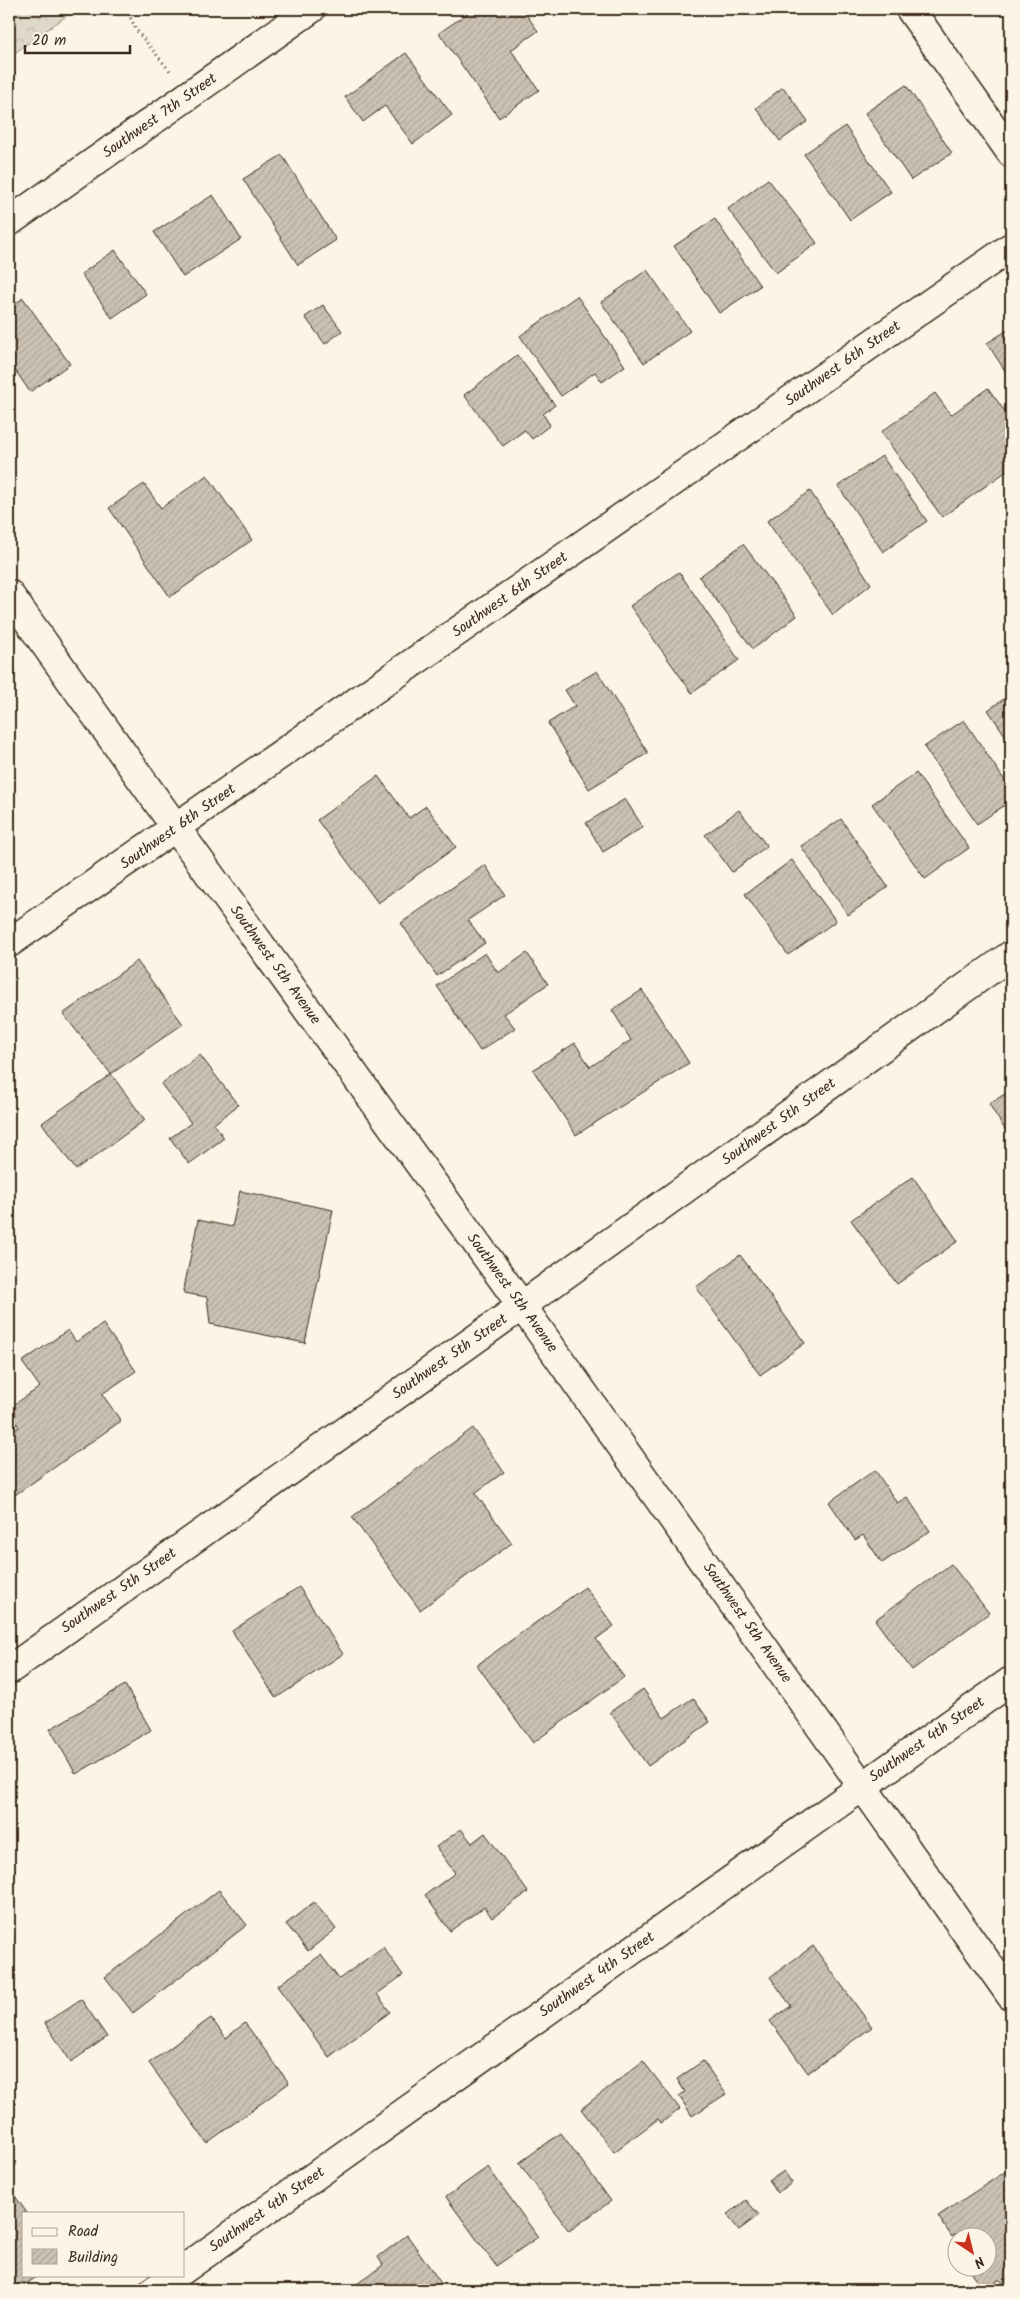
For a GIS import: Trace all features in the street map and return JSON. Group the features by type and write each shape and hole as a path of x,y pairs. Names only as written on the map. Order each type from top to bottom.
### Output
{"street":[{"name":"Southwest 7th Street","path":"9,222 311,9"},
{"path":"910,9 1011,152"},
{"name":"Southwest 6th Street","path":"9,943 1011,247"},
{"name":"Southwest 5th Avenue","path":"9,594 522,1306 1011,1996"},
{"name":"Southwest 5th Street","path":"9,1670 522,1306 1011,955"},
{"name":"Southwest 4th Street","path":"185,2268 1011,1681"},
{"path":"154,2290 175,2276"}],"path":[{"path":"126,9 137,31 171,73 186,98"}],"green space":[{"path":"9,9 76,9 9,57"}],"building":[{"path":"474,9 522,9 538,31 511,50 539,90 499,118 439,33"},
{"path":"406,53 452,115 413,144 385,106 363,122 345,97"},
{"path":"906,85 952,153 911,180 865,113"},
{"path":"783,87 808,121 780,141 756,108"},
{"path":"845,126 891,192 850,220 804,154"},
{"path":"282,155 336,240 298,265 243,179"},
{"path":"768,179 817,243 776,273 728,209"},
{"path":"213,195 241,239 183,277 154,232"},
{"path":"715,219 760,286 719,313 674,246"},
{"path":"115,250 146,294 112,318 81,274"},
{"path":"647,270 690,331 644,363 601,302"},
{"path":"577,296 625,366 602,382 595,372 561,396 520,336"},
{"path":"23,298 70,364 30,392 9,361 9,308"},
{"path":"323,305 342,331 325,344 305,317"},
{"path":"1011,328 1011,380 987,343"},
{"path":"517,355 555,405 543,414 550,425 532,439 525,430 503,446 464,395"},
{"path":"988,388 1011,420 1011,468 942,517 881,432 935,393 951,415"},
{"path":"882,456 927,521 883,552 838,486"},
{"path":"207,475 252,540 170,597 109,508 144,484 161,508"},
{"path":"810,491 871,584 833,615 767,521"},
{"path":"743,544 797,616 753,649 699,577"},
{"path":"679,572 739,660 692,693 630,606"},
{"path":"597,671 648,753 589,789 548,723 575,706 565,690"},
{"path":"1011,694 1011,744 988,710"},
{"path":"964,720 1011,790 1011,801 977,824 924,747"},
{"path":"916,773 969,848 925,879 872,804"},
{"path":"378,776 409,818 426,806 456,847 378,903 317,820"},
{"path":"625,799 643,827 603,852 586,823"},
{"path":"739,810 767,846 732,872 705,835"},
{"path":"841,819 888,887 848,915 801,846"},
{"path":"792,860 836,921 788,955 745,894"},
{"path":"485,865 505,895 468,920 485,943 437,976 401,923"},
{"path":"485,953 498,973 527,953 548,984 504,1014 515,1028 480,1051 437,986"},
{"path":"137,961 183,1024 111,1074 63,1014"},
{"path":"642,990 689,1063 576,1135 533,1070 575,1043 590,1067 631,1040 612,1010"},
{"path":"200,1055 238,1105 214,1124 224,1138 189,1164 170,1138 191,1123 161,1084"},
{"path":"111,1074 145,1120 76,1170 42,1123"},
{"path":"1011,1090 1011,1139 989,1104"},
{"path":"913,1177 958,1241 897,1284 851,1220"},
{"path":"240,1191 333,1210 305,1343 210,1324 207,1297 183,1293 198,1220 232,1227"},
{"path":"740,1255 805,1343 760,1375 696,1287"},
{"path":"103,1324 136,1371 102,1394 121,1421 9,1499 9,1434 19,1427 9,1412 9,1408 40,1387 22,1362 68,1330 76,1342"},
{"path":"473,1428 504,1472 475,1493 512,1543 420,1610 352,1517"},
{"path":"875,1470 897,1503 907,1497 930,1531 882,1563 863,1535 855,1540 829,1502"},
{"path":"951,1564 989,1613 912,1670 875,1620"},
{"path":"299,1587 343,1654 276,1698 232,1631"},
{"path":"585,1587 614,1626 596,1639 624,1677 533,1743 477,1665"},
{"path":"125,1685 151,1730 76,1774 50,1729"},
{"path":"643,1689 664,1718 693,1698 710,1722 648,1766 610,1712"},
{"path":"461,1829 472,1843 485,1833 528,1892 492,1918 484,1907 450,1931 425,1895 455,1873 436,1847"},
{"path":"219,1890 247,1925 133,2013 105,1977"},
{"path":"314,1902 336,1929 308,1951 286,1924"},
{"path":"813,1946 872,2027 808,2073 770,2021 791,2006 770,1977"},
{"path":"383,1947 403,1975 377,1994 390,2012 329,2057 277,1986 321,1955 339,1979"},
{"path":"81,1999 107,2037 71,2062 45,2023"},
{"path":"211,2018 226,2038 245,2023 289,2083 207,2143 149,2063"},
{"path":"643,2061 680,2109 661,2123 658,2119 614,2152 581,2109"},
{"path":"703,2061 726,2094 692,2116 679,2096 685,2092 677,2079"},
{"path":"561,2133 611,2201 569,2231 519,2163"},
{"path":"488,2167 538,2237 496,2266 446,2197"},
{"path":"1008,2170 1011,2175 1011,2290 1007,2290 1000,2279 983,2290 974,2276 998,2276 998,2226 948,2226 948,2231 938,2216"},
{"path":"784,2171 792,2183 777,2193 769,2181"},
{"path":"15,2196 26,2212 22,2212 22,2276 38,2276 18,2290 9,2290 9,2201"},
{"path":"746,2200 759,2215 739,2230 727,2215"},
{"path":"407,2235 443,2286 438,2290 350,2290 383,2265 378,2257"}]}
